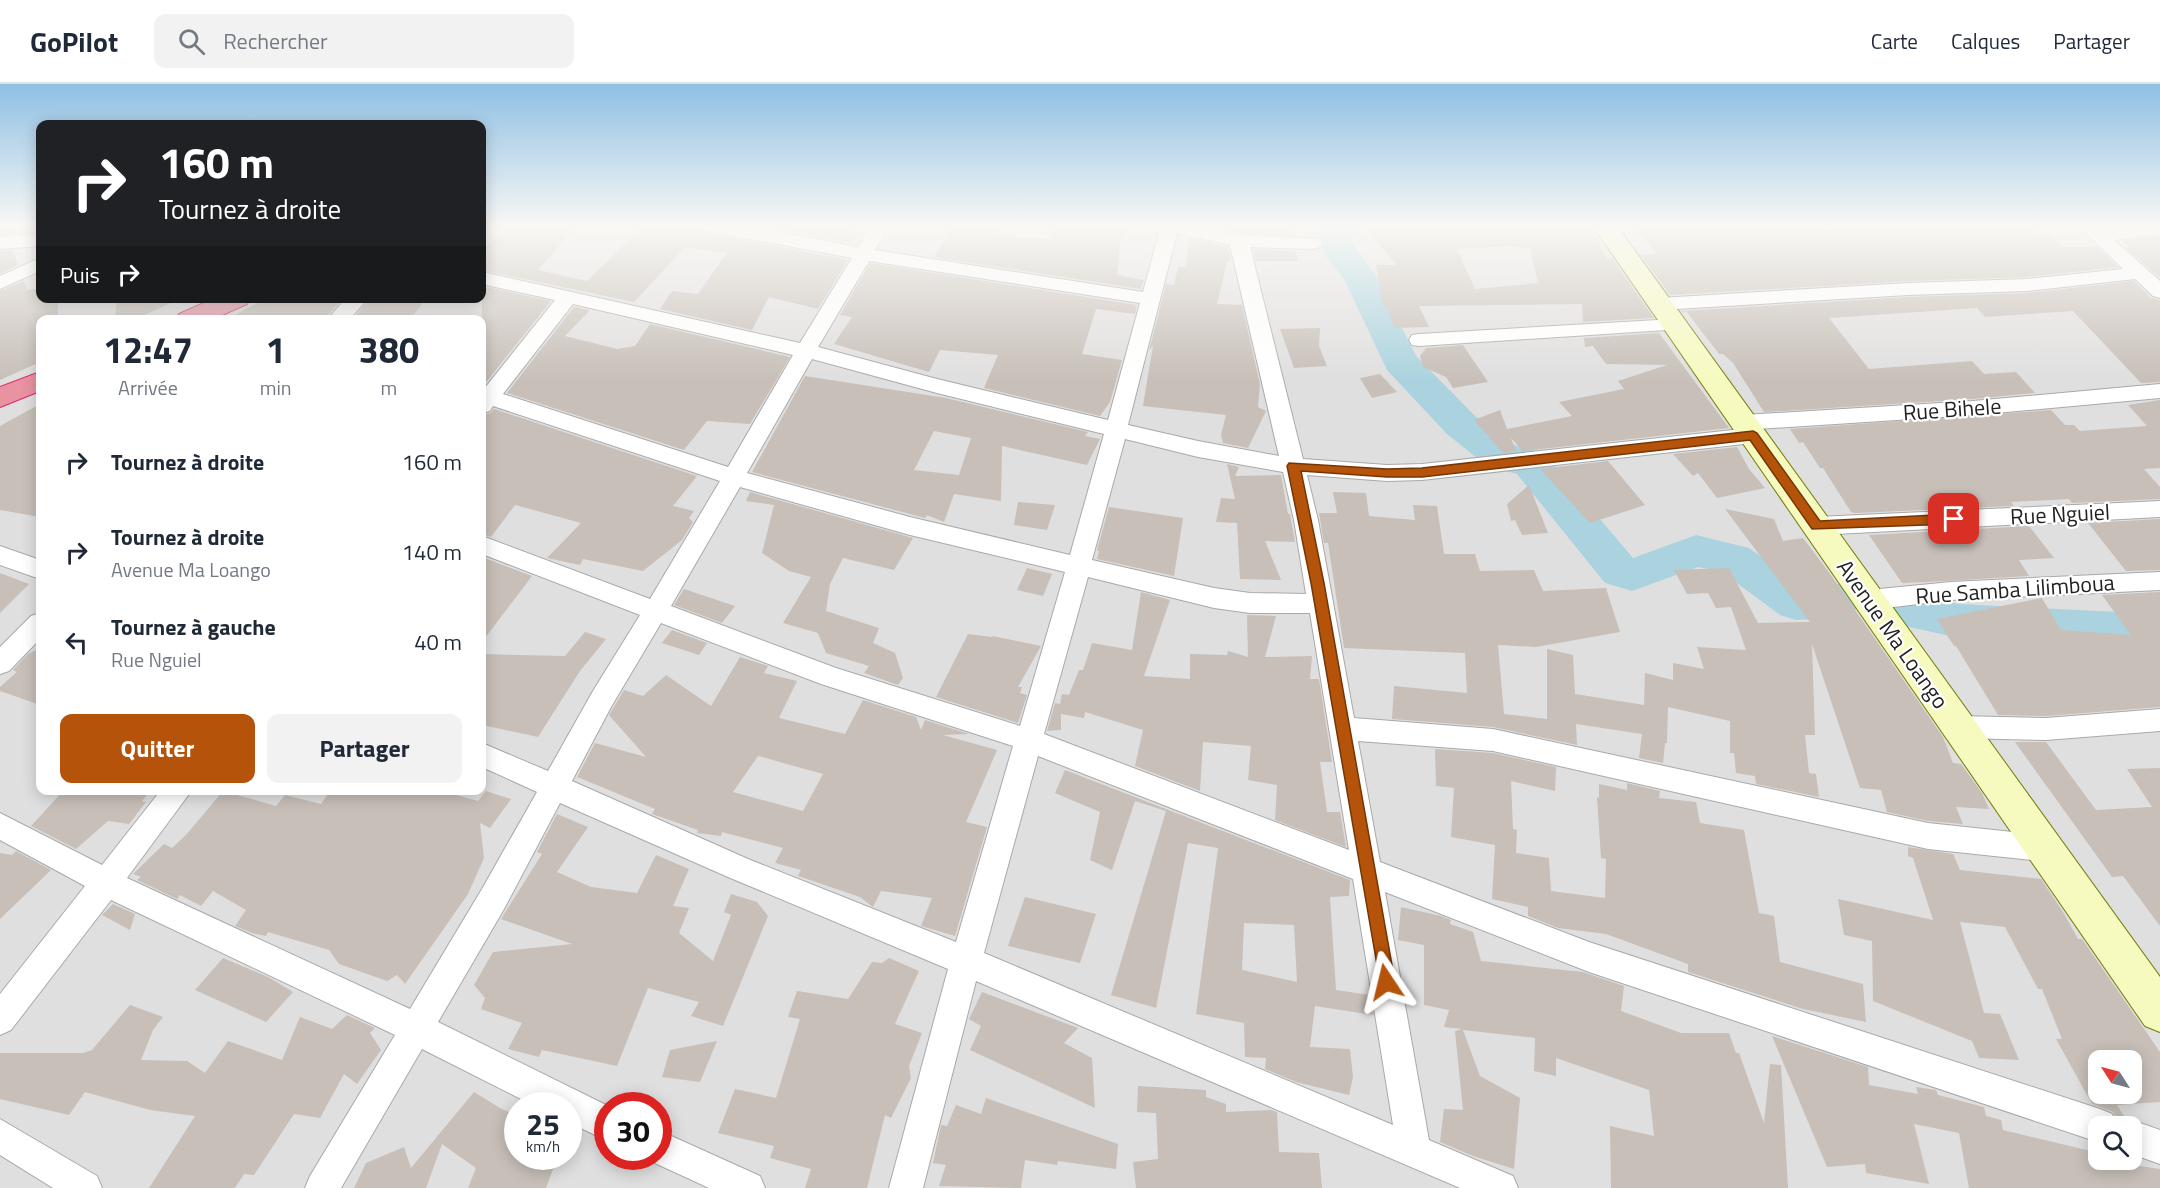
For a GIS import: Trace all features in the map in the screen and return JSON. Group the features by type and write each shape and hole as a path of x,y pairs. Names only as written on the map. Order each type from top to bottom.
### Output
{"highway":[{"path":"199,315 227,303"},
{"path":"0,398 36,385"}],"main road":[{"name":"Avenue Ma Loango","path":"1642,278 2042,848 2157,1004"}],"street":[{"path":"321,1188 414,1028 493,899 602,699 656,611 849,278"},
{"path":"1014,278 1151,299"},
{"path":"906,1188 966,961 1157,278"},
{"path":"1248,278 1293,466 1321,604 1368,871 1413,1151"},
{"path":"1419,340 1908,289 2027,285 2096,278"},
{"path":"2142,278 2160,292"},
{"name":"Rue Bihele","path":"486,279 807,351 937,386 1198,449 1293,466 1387,473 1422,472 1748,429 2160,391"},
{"path":"486,397 568,297"},
{"path":"342,315 353,303"},
{"path":"486,400 734,477 910,526 1214,598 1250,603 1321,604"},
{"name":"Rue Nguiel","path":"1817,526 2160,509"},
{"path":"486,547 830,677 1029,740 1589,957 2088,1122"},
{"path":"0,555 36,568"},
{"name":"Rue Samba Lilimboua","path":"1869,600 1987,589 2160,580"},
{"path":"0,664 36,627"},
{"path":"1958,726 2046,729 2160,720"},
{"path":"1343,728 1493,740 1928,836 2042,848"},
{"path":"486,757 738,868 966,961 1413,1151 1449,1176 1501,1188"},
{"path":"0,1019 174,795"},
{"path":"0,826 107,883 414,1028 594,1117"},
{"path":"0,1136 85,1188"},
{"path":"2142,1141 2160,1147"},
{"path":"672,1153 748,1188"}],"shaded area":[{"path":"0,278 36,278 36,303 486,303 486,278 2160,278 2160,1188 0,1188"}],"building":[{"path":"518,278 571,278 587,281 591,278 657,278 634,302"},
{"path":"710,278 837,278 818,309 769,297 752,330 660,309 672,291 698,294"},
{"path":"862,278 962,278 1137,305 1135,314 1096,309 1082,354 1122,360 1110,402 1100,416 984,388 998,355 940,350 929,372 834,344 852,317 840,315"},
{"path":"1067,278 1131,278 1144,280 1141,289"},
{"path":"1176,278 1223,278 1217,304 1242,305 1260,384 1258,407 1266,411 1248,448 1223,443 1221,435 1226,415 1143,406 1153,345 1149,351 1166,284 1174,285"},
{"path":"1378,278 1470,278 1475,289 1538,283 1537,278 1626,278 1654,318 1583,322 1582,304 1419,306 1429,327 1394,328 1387,307 1383,307"},
{"path":"1657,278 2012,278 1908,281 1670,295"},
{"path":"24,281 27,290 36,289 36,303 58,303 58,315 36,315 36,364 0,380 0,291"},
{"path":"2134,281 2151,298 2160,300 2160,382 2141,383 2073,311 1985,317 1977,308 1829,318 1869,369 1972,361 1984,374 2016,372 2035,393 1973,399 1764,412 1733,363 1723,354 1719,354 1686,311 1683,313 1681,311 1908,297 2027,293"},
{"path":"486,287 551,301 486,382 486,315 482,315 482,303 486,303"},
{"path":"117,303 170,303 145,315 115,315"},
{"path":"257,303 339,303 328,315 235,315"},
{"path":"366,303 422,303 414,315 356,315"},
{"path":"574,307 590,310 565,336 617,349 635,346 650,324 790,357 750,424 707,421 684,450 507,393"},
{"path":"1320,328 1319,346 1327,366 1294,368 1280,329"},
{"path":"1659,333 1729,428 1523,451 1511,438 1516,451 1503,453 1474,420 1500,410 1507,429 1572,416 1559,402 1624,389 1618,381 1667,365 1606,364 1593,346 1585,347 1584,338"},
{"path":"1463,345 1488,382 1453,388 1446,377 1423,367 1420,356 1426,348"},
{"path":"1380,374 1397,392 1372,398 1360,378"},
{"path":"805,376 946,398 1088,432 1085,436 1100,439 1087,465 1002,446 1001,501 954,494 944,522 927,515 925,518 752,472","holes":["934,431 971,438 959,475 914,470"]},
{"path":"2160,400 2160,468 2144,469 2160,487 2160,499 2072,503 2069,499 2011,502 2014,506 1855,513 1851,512 1823,468 1820,468 1803,442 1799,443 1790,429 2051,410 2065,425 2074,425 2080,431 2147,426 2128,405"},
{"path":"36,406 36,516 0,510 0,426"},
{"path":"494,409 697,476 673,506 694,511 689,518 693,522 682,540 643,571 583,559 580,565 547,558 581,523 515,505 491,537 486,535 486,414"},
{"path":"1737,447 1749,469 1765,488 1717,498 1698,473 1693,476 1673,454"},
{"path":"1608,461 1645,505 1590,523 1540,469"},
{"path":"1227,464 1239,467 1235,476 1281,475 1295,542 1265,541 1281,580 1240,579 1237,523 1216,522 1221,498 1235,499"},
{"path":"1529,485 1548,533 1522,535 1515,520 1511,521 1507,504"},
{"path":"750,492 913,538 894,570 843,558 830,584 826,611 879,628 873,643 895,653 903,678 898,685 864,673 869,666 826,653 818,633 783,623 811,577 789,571 762,553 774,505 746,501"},
{"path":"1333,492 1366,493 1369,516 1415,520 1413,505 1437,506 1444,554 1475,554 1480,571 1534,570 1543,591 1606,588 1620,632 1536,647 1498,645 1504,714 1547,719 1547,649 1573,655 1575,694 1644,705 1645,673 1673,680 1673,663 1704,669 1697,647 1746,650 1731,607 1716,608 1708,593 1687,594 1674,570 1729,568 1758,623 1810,622 1725,509 1774,519 1783,541 1803,538 1828,571 1943,737 1953,763 1961,764 1982,793 1989,809 1956,807 1963,824 1928,821 1887,812 1881,790 1860,788 1812,644 1815,735 1805,735 1809,773 1816,774 1819,797 1756,784 1755,776 1736,773 1734,753 1730,753 1730,721 1668,707 1667,743 1665,743 1663,763 1639,758 1642,734 1576,724 1577,745 1493,727 1392,719 1394,686 1467,693 1465,653 1344,648 1328,543 1324,543 1319,513 1337,513"},
{"path":"1018,502 1055,505 1047,530 1014,525"},
{"path":"1109,507 1183,518 1174,576 1097,559 1099,551 1097,550"},
{"path":"2160,519 2160,570 2126,571 2088,523"},
{"path":"2029,526 2054,558 2019,560 2029,576 1927,582 1902,583 1869,535"},
{"path":"486,559 532,576 486,637"},
{"path":"1027,568 1052,574 1043,596 1017,590"},
{"path":"0,573 29,584 0,613"},
{"path":"684,589 735,606 722,623 674,605"},
{"path":"1141,592 1170,600 1144,676 1190,679 1190,654 1227,655 1228,651 1248,657 1247,615 1276,616 1265,657 1312,656 1310,679 1319,679 1332,762 1320,762 1327,812 1340,812 1346,847 1275,820 1277,785 1248,780 1251,746 1203,742 1200,791 1135,766 1143,730 1085,712 1084,718 1061,714 1061,730 1047,731 1055,703 1060,704 1062,694 1069,695 1079,670 1083,670 1092,643 1132,650"},
{"path":"2160,592 2160,707 2046,716 1998,715 1937,619 2042,598 2061,630 2131,635 2102,595"},
{"path":"672,630 707,643 699,655 662,643"},
{"path":"585,632 606,639 580,671 538,737 486,726 486,654 565,656"},
{"path":"968,634 993,636 1041,646 1018,687 1022,687 1020,693 1027,695 1018,723 936,697"},
{"path":"36,650 36,704 0,691 0,687 17,672 13,670 28,654"},
{"path":"740,657 768,666 764,673 797,681 779,718 845,734 863,700 916,717 921,730 925,720 969,734 943,735 997,750 966,822 987,827 955,936 921,926 932,898 881,891 873,907 860,897 798,876 801,870 775,863 783,848 722,832 721,836 697,833 698,830 652,814 655,809 577,777 595,743 646,757 609,715 624,690 643,696 666,675 711,706","holes":["758,756 823,774 803,811 733,792"]},
{"path":"2015,742 2046,742 2096,810 2152,807 2127,769 2160,768 2160,926 2123,876 2112,877"},
{"path":"1435,749 1493,753 1556,767 1555,791 1511,781 1513,829 1517,830 1516,853 1549,858 1551,891 1605,898 1606,859 1601,858 1597,797 1599,798 1599,784 1627,790 1627,783 1660,791 1659,798 1696,802 1700,823 1744,830 1759,913 1774,916 1780,962 1863,984 1866,1022 1803,1009 1688,972 1688,964 1606,934 1558,928 1528,916 1528,907 1492,899 1495,845 1451,837 1454,788 1436,786"},
{"path":"1065,770 1350,880 1349,896 1330,897 1336,990 1370,995 1373,1015 1315,1006 1310,1047 1350,1049 1353,1077 1349,1095 1296,1082 1265,1069 1266,1058 1245,1057 1244,1023 1196,1014 1218,848 1188,843 1156,1008 1111,995 1166,811 1135,801 1112,870 1090,860 1100,812 1055,793","holes":["1244,923 1294,925 1297,982 1242,970"]},
{"path":"486,791 511,799 490,828 480,823 484,858 468,894 405,984 397,975 387,981 339,964 329,950 268,932 266,936 252,933 235,926 246,910 213,891 201,906 180,895 177,899 137,880 141,877 133,874 164,844 172,848 220,795 237,795 276,806 285,795 321,804 327,795 456,795 478,801 483,795 486,795"},
{"path":"59,795 147,795 142,801 146,802 129,824 108,821 76,849 31,826"},
{"path":"557,814 588,827 557,872 591,887 637,893 656,855 689,869 673,906 689,908 679,933 713,961 731,915 724,912 731,894 757,902 768,916 723,1026 691,1016 699,1002 648,988 617,1066 542,1050 539,1057 508,1049 522,1023 481,1009 485,998 474,985 493,952 572,944 501,919 542,854 537,852"},
{"path":"1908,847 1953,854 1960,870 2041,879 2078,939 2082,939 2160,1052 2160,1102 2142,1103 2142,1050 2088,1050 2088,1097 2056,1039 2062,1039 2042,989 2038,989 2005,927 1960,922 1984,1013 2000,1014 2019,1060 1979,1058 1972,1041 1873,1001 1872,941 1844,935 1838,899 1933,920 1913,858 1908,856"},
{"path":"16,851 51,870 0,919 0,853 12,855"},
{"path":"1025,897 1096,914 1080,963 1008,946"},
{"path":"113,904 135,914 130,930 102,915"},
{"path":"1401,907 1441,916 1451,920 1450,924 1473,932 1481,961 1583,972 1624,986 1621,1011 1681,1033 1729,1033 1736,1053 1739,1053 1764,1123 1770,1064 1781,1065 1788,1188 1611,1188 1610,1126 1654,1136 1649,1090 1556,1058 1556,1076 1534,1071 1535,1038 1463,1030 1480,1076 1520,1098 1514,1169 1473,1156 1440,1142 1444,1109 1463,1110 1455,1031 1462,1029 1444,1027 1449,1010 1424,1005 1424,945 1398,940"},
{"path":"223,958 268,977 293,992 266,1022 195,990"},
{"path":"889,958 919,971 895,1024 922,1033 909,1066 911,1078 891,1118 885,1115 867,1188 805,1188 811,1169 770,1158 774,1146 718,1133 735,1089 776,1098 800,1019 788,1017 797,991 848,999 872,962 882,963"},
{"path":"982,992 1078,1028 1064,1043 1092,1058 1095,1108 970,1050 981,1026 969,1019"},
{"path":"130,1005 163,1017 153,1030 141,1060 187,1061 205,1073 228,1041 282,1060 300,1017 332,1029 347,1015 375,1028 370,1033 381,1050 357,1084 344,1074 320,1118 294,1114 254,1175 244,1174 235,1188 149,1188 195,1116 150,1110 85,1092 69,1115 0,1099 0,1053 83,1053 92,1050"},
{"path":"1772,1036 1868,1067 1869,1085 1918,1094 1916,1087 1936,1090 1938,1095 1984,1107 1986,1116 2001,1120 2003,1130 2088,1150 2088,1170 2142,1170 2142,1166 2160,1169 2160,1188 1969,1188 1959,1133 1914,1124 1929,1184 1866,1173 1865,1164 1827,1167"},
{"path":"717,1041 700,1082 662,1077 670,1050"},
{"path":"1138,1086 1206,1090 1206,1097 1226,1104 1226,1112 1271,1110 1277,1112 1279,1152 1319,1153 1322,1188 1136,1188 1133,1162 1158,1159 1156,1113 1137,1112"},
{"path":"474,1092 504,1110 504,1170 553,1170 546,1188 468,1188 476,1168 442,1144 426,1188 354,1188 366,1163 404,1147 411,1168"},
{"path":"986,1098 1118,1144 1116,1169 1058,1161 1057,1165 1025,1160 1021,1188 939,1186 946,1165 933,1163 941,1125 947,1126 956,1105 981,1114"},
{"path":"2092,1104 2131,1104 2117,1105 2124,1116 2115,1116 2113,1112"}],"waterway":[{"path":"1360,278 1400,362 1461,425 1501,456 1530,463 1620,572 1632,575 1696,551 1734,559 1796,603 1838,601"},
{"path":"1912,612 1959,621 2160,632"}],"route":[{"path":"1386,982 1318,583 1293,466 1387,473 1422,472 1753,435 1817,526 1954,519"}]}
